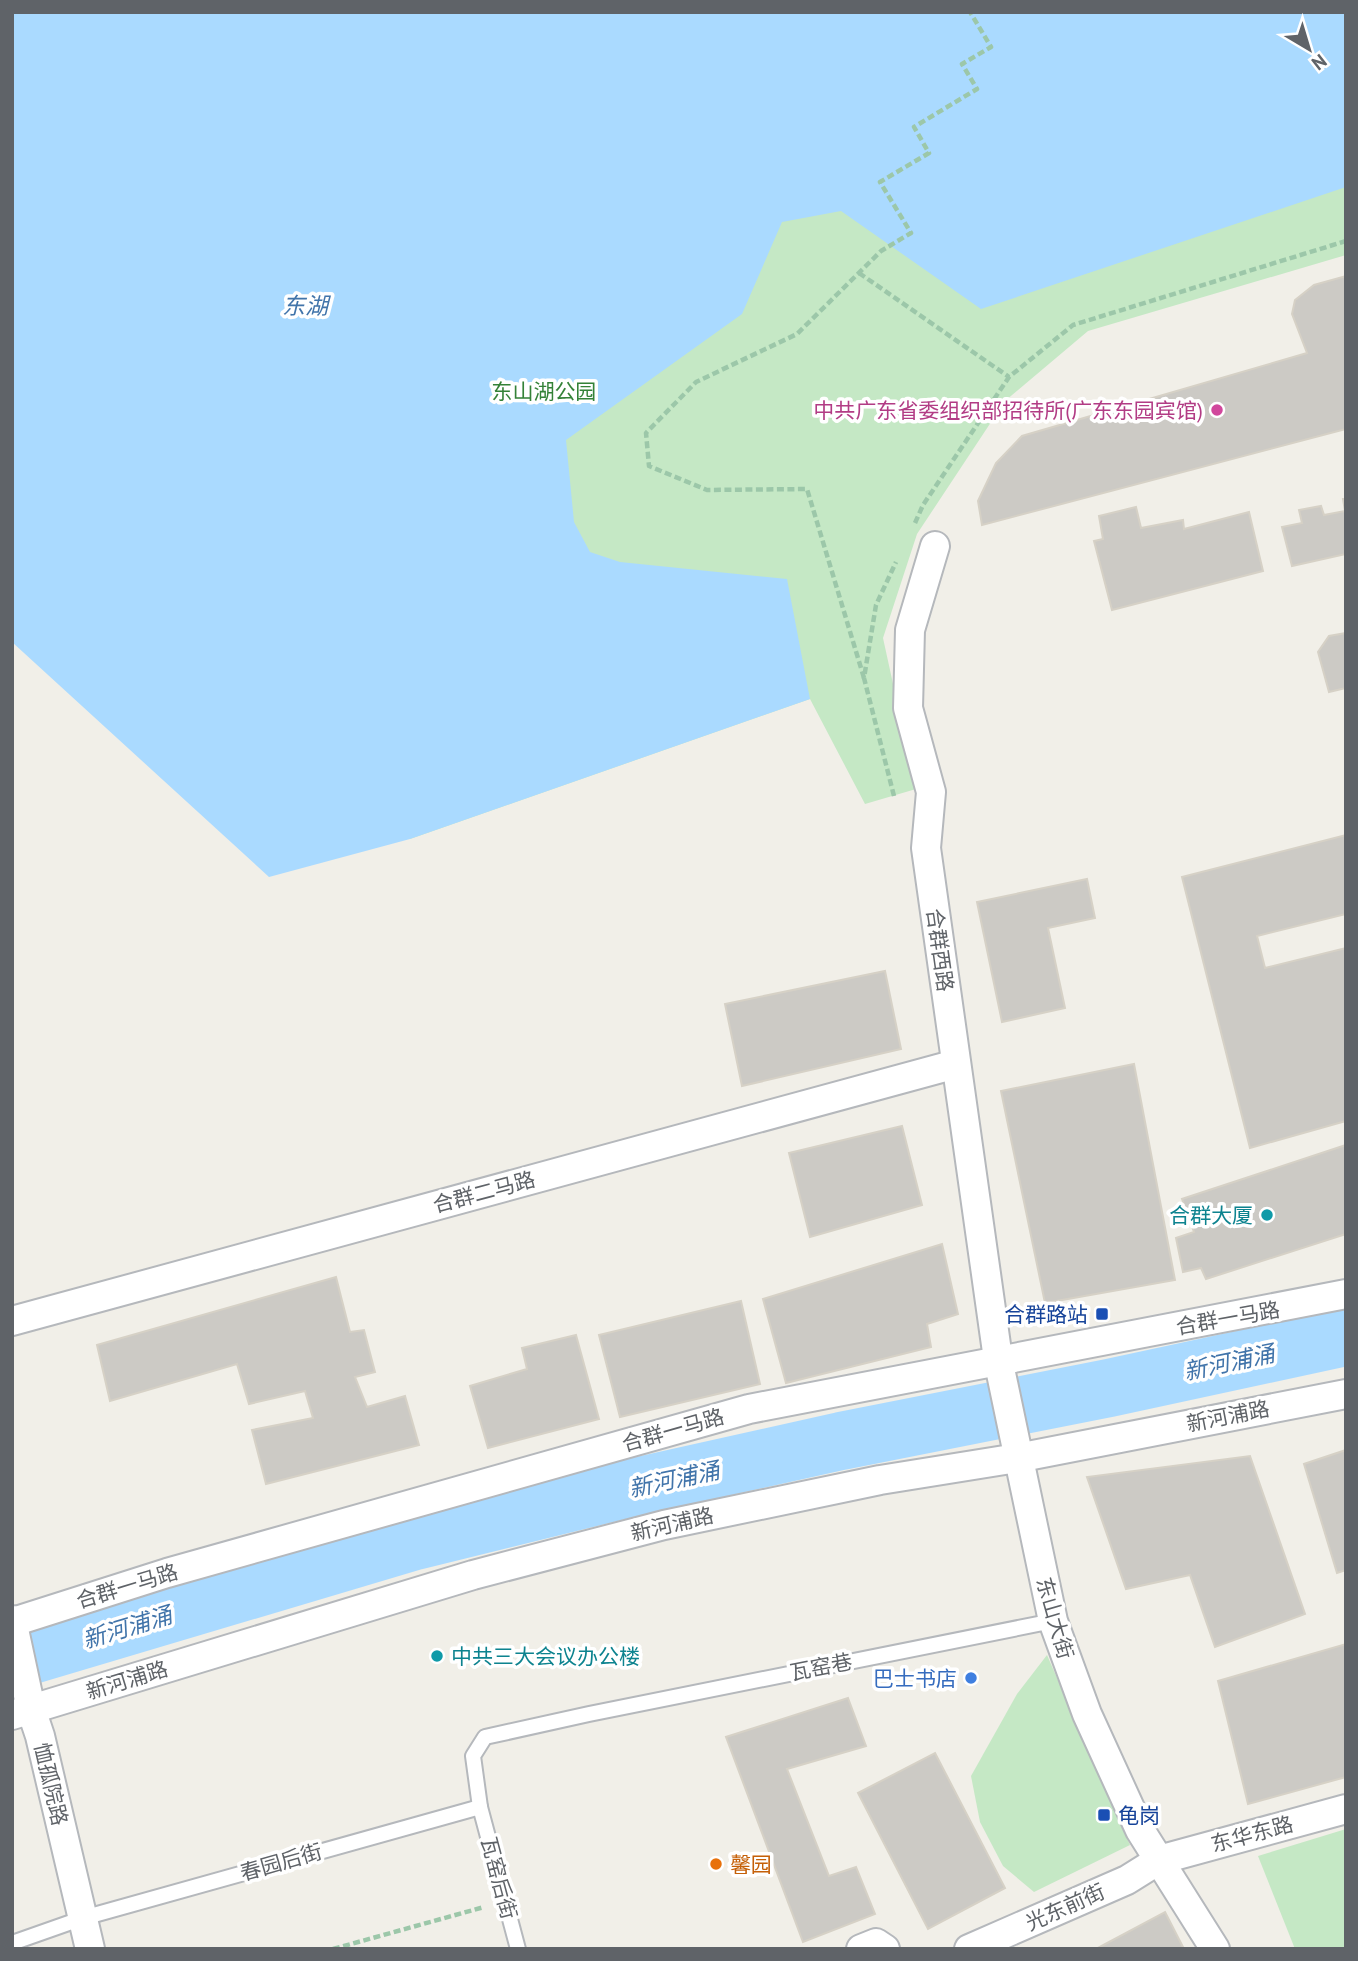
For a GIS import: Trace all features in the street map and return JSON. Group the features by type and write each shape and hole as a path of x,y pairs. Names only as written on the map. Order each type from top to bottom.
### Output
{"street":[{"name":"合群西路","path":"935,546 910,630 908,708 931,792 926,848 1001,1373"},
{"name":"合群二马路","path":"12,1321 956,1064"},
{"name":"合群一马路","path":"13,1621 180,1569 749,1409 1001,1373 1346,1294"},
{"name":"东山大街","path":"1001,1373 1053,1621 1073,1678 1140,1830 1215,1949"},
{"name":"新河浦路","path":"22,1712 473,1574 664,1525 880,1480 1015,1445 1346,1394"},
{"name":"恤孤院路","path":"13,1621 22,1712 40,1736 90,1949"},
{"name":"东华东路","path":"1159,1860 1346,1809"},
{"name":"光东前街","path":"969,1949 1127,1880 1159,1860"},
{"path":"861,1949 876,1943 885,1949"}],"lane":[{"name":"瓦窑巷","path":"480,1807 473,1756 485,1737 1053,1621"},
{"name":"春园后街","path":"12,1943 83,1918 480,1807"},
{"name":"瓦窑后街","path":"480,1807 518,1949"}],"path":[{"path":"894,796 864,678 807,489 707,490 649,466 646,433 696,382 797,334 881,251 911,233 880,182 929,153 914,127 977,89 962,64 990,47 970,12"},
{"path":"911,530 923,505 1009,377 1073,325 1346,241"},
{"path":"859,273 1009,377"},
{"path":"864,678 876,605 899,555"},
{"path":"333,1949 505,1901"}],"green space":[{"name":"东湖","path":"12,12 1346,12 1346,255 1088,331 1005,401 917,534 883,638 916,789 865,804 810,699 410,839"},
{"path":"1047,1655 1130,1845 1034,1892 1003,1866 980,1822 971,1776 1017,1694"},
{"path":"1346,1829 1346,1949 1295,1949 1258,1856"}],"water":[{"name":"东湖","path":"12,12 1346,12 1346,187 981,309 841,211 782,222 742,314 566,440 574,522 590,552 620,562 787,579 810,699 410,839 269,877 12,642"}],"building":[{"path":"1346,276 1346,429 982,525 978,501 996,463 1022,436 1307,353 1292,314 1295,300 1314,285"},
{"path":"1343,499 1346,499 1346,554 1292,566 1282,527 1302,523 1299,510 1321,506 1324,515 1345,511"},
{"path":"1136,507 1141,528 1183,520 1184,529 1249,512 1263,571 1112,610 1094,541 1103,539 1099,516"},
{"path":"1346,633 1346,688 1329,692 1318,652 1329,636"},
{"path":"1346,835 1346,914 1257,936 1265,968 1346,948 1346,1121 1250,1148 1182,877"},
{"path":"1087,879 1095,918 1048,928 1065,1008 1002,1022 977,902"},
{"path":"885,971 901,1049 742,1086 725,1004"},
{"path":"1134,1064 1175,1280 1045,1303 1001,1091"},
{"path":"902,1126 922,1205 810,1237 789,1153"},
{"name":"合群大厦","path":"1346,1145 1346,1234 1206,1279 1201,1268 1183,1272 1176,1238 1194,1232 1182,1199"},
{"path":"942,1244 958,1314 927,1324 931,1347 786,1383 763,1299"},
{"path":"336,1277 350,1332 364,1330 375,1372 355,1377 367,1407 405,1396 419,1445 266,1484 252,1430 313,1418 305,1391 249,1404 237,1364 110,1401 97,1345"},
{"path":"741,1301 760,1384 620,1417 599,1335"},
{"path":"576,1335 599,1419 488,1448 470,1386 527,1369 522,1348"},
{"path":"1346,1450 1346,1570 1337,1573 1304,1464"},
{"path":"1250,1456 1305,1614 1215,1647 1190,1575 1126,1589 1087,1477"},
{"path":"1346,1644 1346,1777 1248,1804 1218,1681"},
{"path":"848,1698 866,1746 787,1769 829,1876 856,1867 875,1914 803,1942 726,1737"},
{"path":"935,1753 1005,1888 928,1929 858,1793"},
{"path":"1165,1912 1184,1949 1096,1949"}],"waterway":[{"name":"新河浦涌","path":"12,1661 415,1541 630,1488 841,1441 1109,1388 1346,1337"}],"place":[{"name":"中共广东省委组织部招待所(广东东园宾馆)","path":"1217,410"},
{"name":"合群大厦","path":"1267,1215"},
{"name":"合群路站","path":"1102,1314"},
{"name":"中共三大会议办公楼","path":"437,1656"},
{"name":"巴士书店","path":"971,1678"},
{"name":"龟岗","path":"1104,1815"},
{"name":"馨园","path":"716,1864"}],"park label":[{"name":"东山湖公园","path":"544,391"}]}
